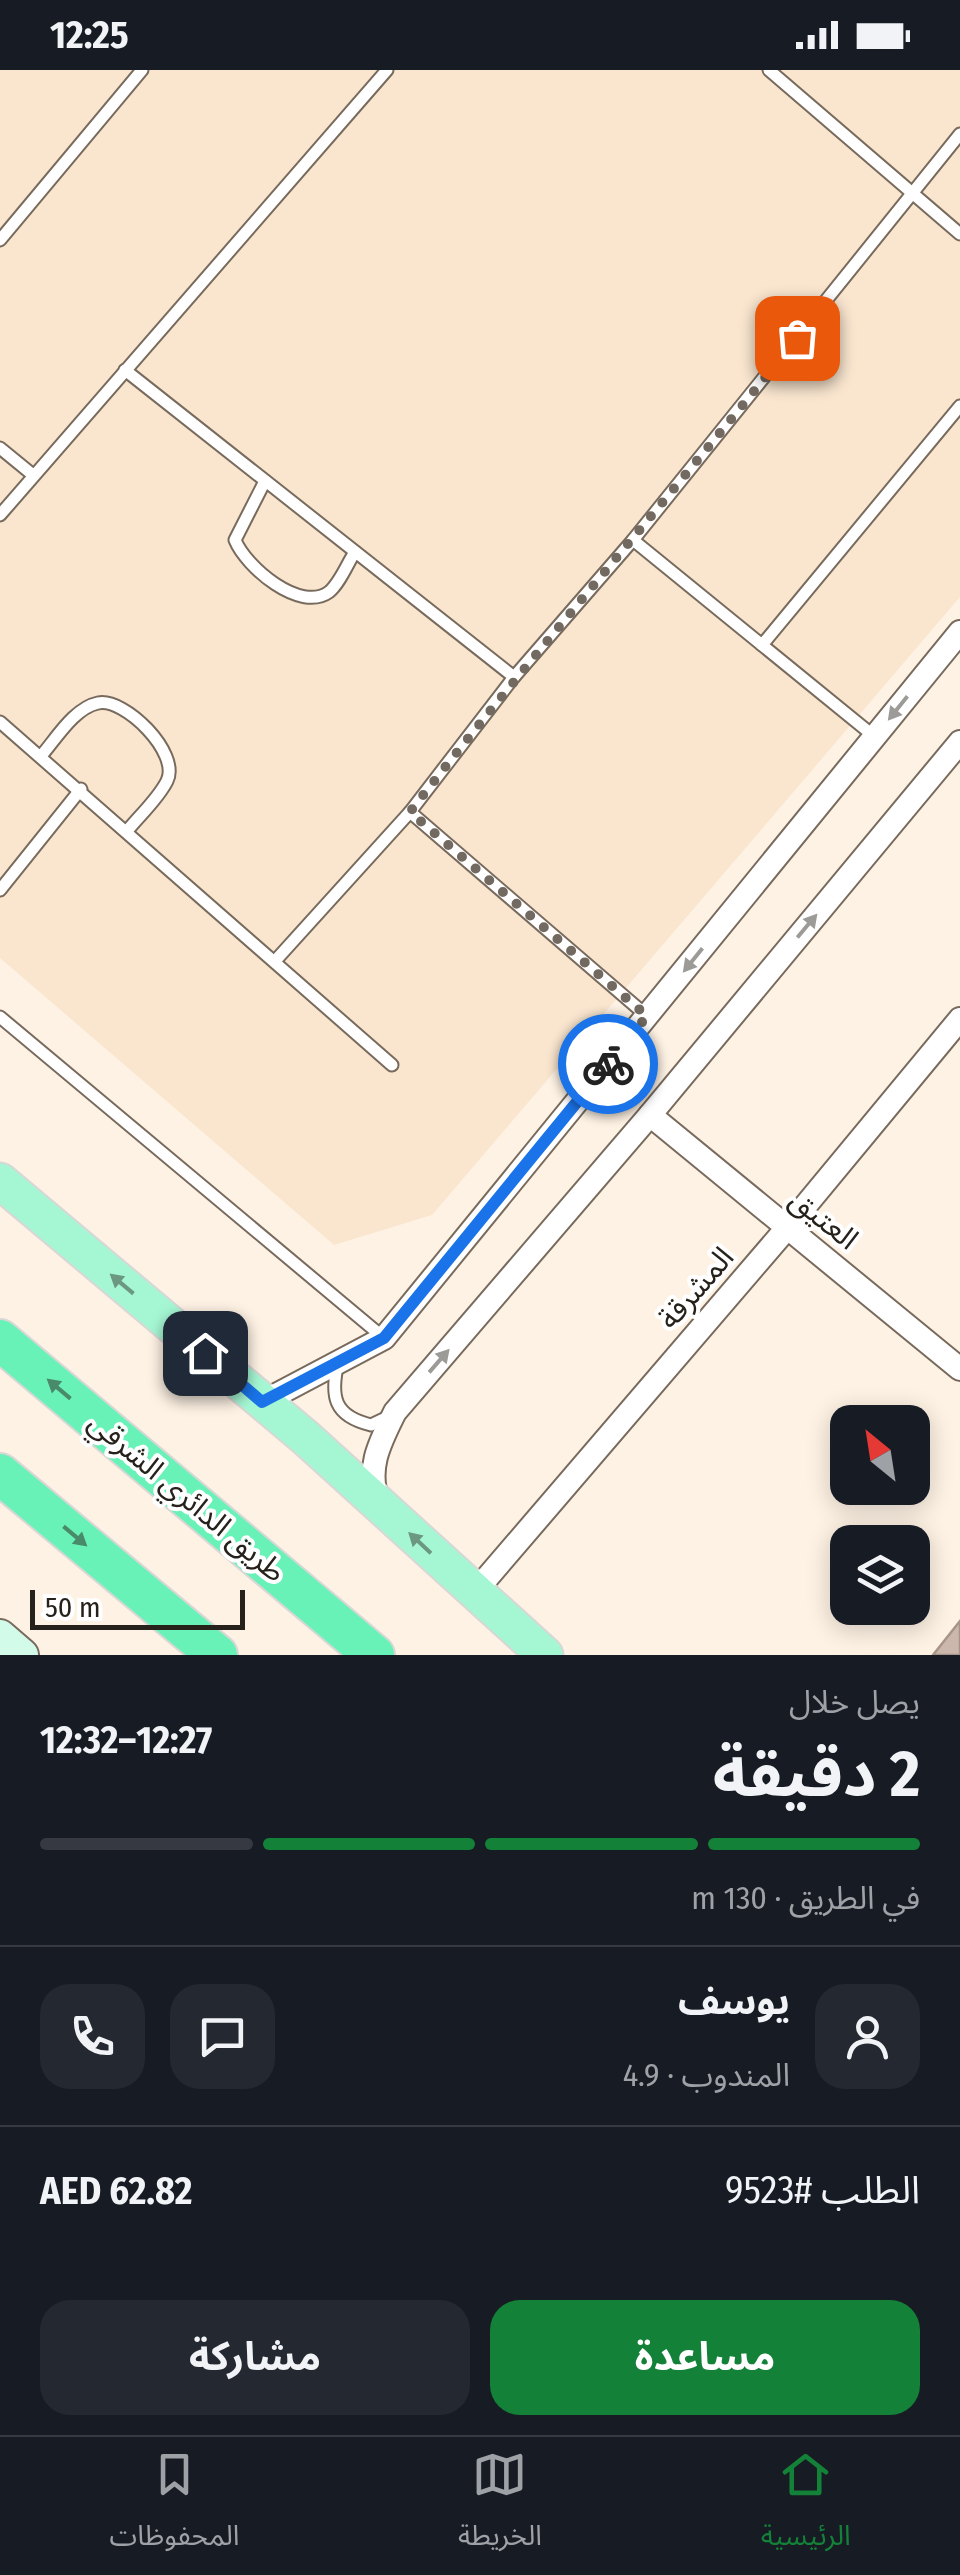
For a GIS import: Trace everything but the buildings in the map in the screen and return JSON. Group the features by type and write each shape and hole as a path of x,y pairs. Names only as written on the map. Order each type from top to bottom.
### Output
{"highway":[{"name":"طريق الدائري الشرقي","path":"0,1340 374,1655"},
{"path":"0,1474 217,1654"}],"main road":[{"path":"0,1181 262,1402 544,1655"},
{"path":"0,1636 22,1655"}],"street":[{"path":"262,1402 384,1338 960,632"},
{"path":"380,1506 372,1468 396,1412 650,1115 960,742"},
{"name":"المشرقة","path":"474,1593 960,1020"},
{"name":"العتيق","path":"650,1115 960,1370"}],"lane":[{"path":"0,240 142,70"},
{"path":"0,514 387,70"},
{"path":"769,70 960,234"},
{"path":"275,962 410,812 514,678 633,540 960,134"},
{"path":"125,370 514,678"},
{"path":"762,645 960,406"},
{"path":"0,448 33,476"},
{"path":"265,481 235,540 242,557 256,569 302,599 317,598 332,590 355,552"},
{"path":"633,540 875,737"},
{"path":"41,756 80,711 100,702 117,704 161,743 170,762 168,780 128,831"},
{"path":"0,722 392,1065"},
{"path":"0,890 80,790"},
{"path":"410,812 647,1016"},
{"path":"0,1017 384,1338"},
{"path":"338,1362 333,1386 343,1414 371,1425 396,1412"}],"shaded area":[{"path":"0,70 960,70 960,597 432,1215 334,1245 0,958"}],"way so far":[{"path":"608,1064 647,1016 410,812 514,678 633,540 797,338"}],"route":[{"path":"205,1353 262,1402 384,1338 608,1064"}]}
